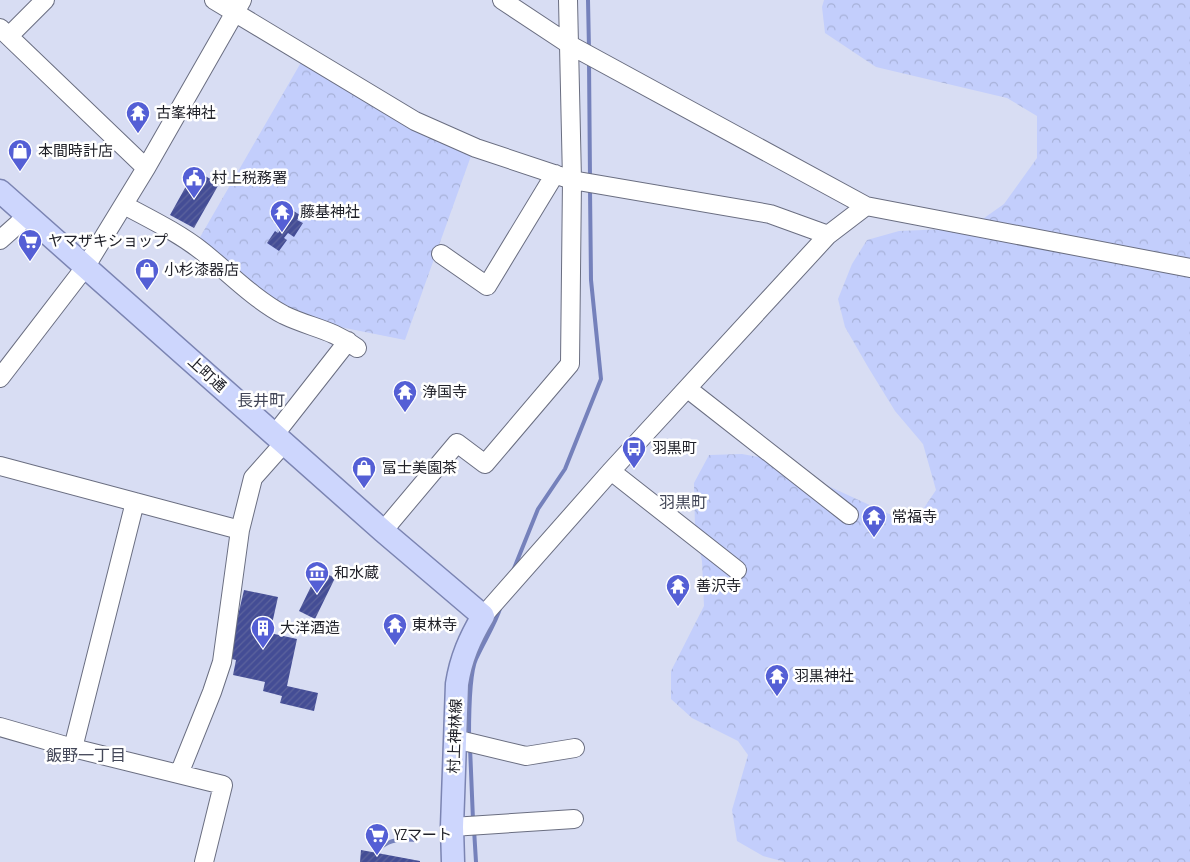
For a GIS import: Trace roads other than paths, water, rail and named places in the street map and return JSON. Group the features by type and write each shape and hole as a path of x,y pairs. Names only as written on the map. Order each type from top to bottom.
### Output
{"main road":[{"name":"上町通","path":"0,191 383,531 483,616"},
{"name":"村上神林線","path":"454,862 452,827 457,684 461,661 468,641 483,616"}],"street":[{"path":"45,0 5,32 146,168"},
{"path":"214,0 239,6 415,121 476,148 564,177 770,214 828,236"},
{"path":"502,0 570,45 866,206 1190,268"},
{"path":"383,531 457,443 485,464 570,364 564,177 570,45 568,0"},
{"path":"0,378 86,266 146,168 239,6"},
{"path":"441,254 487,286 564,177"},
{"path":"124,205 175,233 201,250 254,295 285,315 341,336 353,344 280,438 253,478 240,530 222,662 179,774"},
{"path":"483,616 611,470 828,236 866,206"},
{"path":"0,240 27,216"},
{"path":"688,389 850,515"},
{"path":"0,466 240,530"},
{"path":"611,470 737,570"},
{"path":"73,748 136,502"},
{"path":"0,727 73,748 223,785 204,862"},
{"path":"455,739 526,756 575,748"},
{"path":"452,827 574,819"}],"waterway":[{"path":"588,0 589,49"},
{"path":"589,61 590,179"},
{"path":"513,571 538,509 565,469 601,379 591,280 590,189"},
{"path":"469,737 470,697 474,666 501,606"},
{"path":"470,747 473,820"},
{"path":"474,829 476,862"},
{"path":"367,862 378,850 388,843 400,840 417,840"}],"place":[{"name":"古峯神社","path":"138,134"},
{"name":"本間時計店","path":"20,172"},
{"name":"村上税務署","path":"194,199"},
{"name":"藤基神社","path":"282,233"},
{"name":"ヤマザキショップ","path":"30,262"},
{"name":"小杉漆器店","path":"147,291"},
{"name":"浄国寺","path":"405,413"},
{"name":"羽黒町","path":"634,469"},
{"name":"冨士美園茶","path":"364,489"},
{"name":"常福寺","path":"874,538"},
{"name":"和水蔵","path":"317,594"},
{"name":"善沢寺","path":"678,607"},
{"name":"東林寺","path":"395,646"},
{"name":"大洋酒造","path":"263,649"},
{"name":"羽黒神社","path":"777,697"},
{"name":"YZマート","path":"377,856"}],"district":[{"name":"長井町","path":"261,400"},
{"name":"羽黒町","path":"683,502"},
{"name":"飯野一丁目","path":"86,755"}]}
